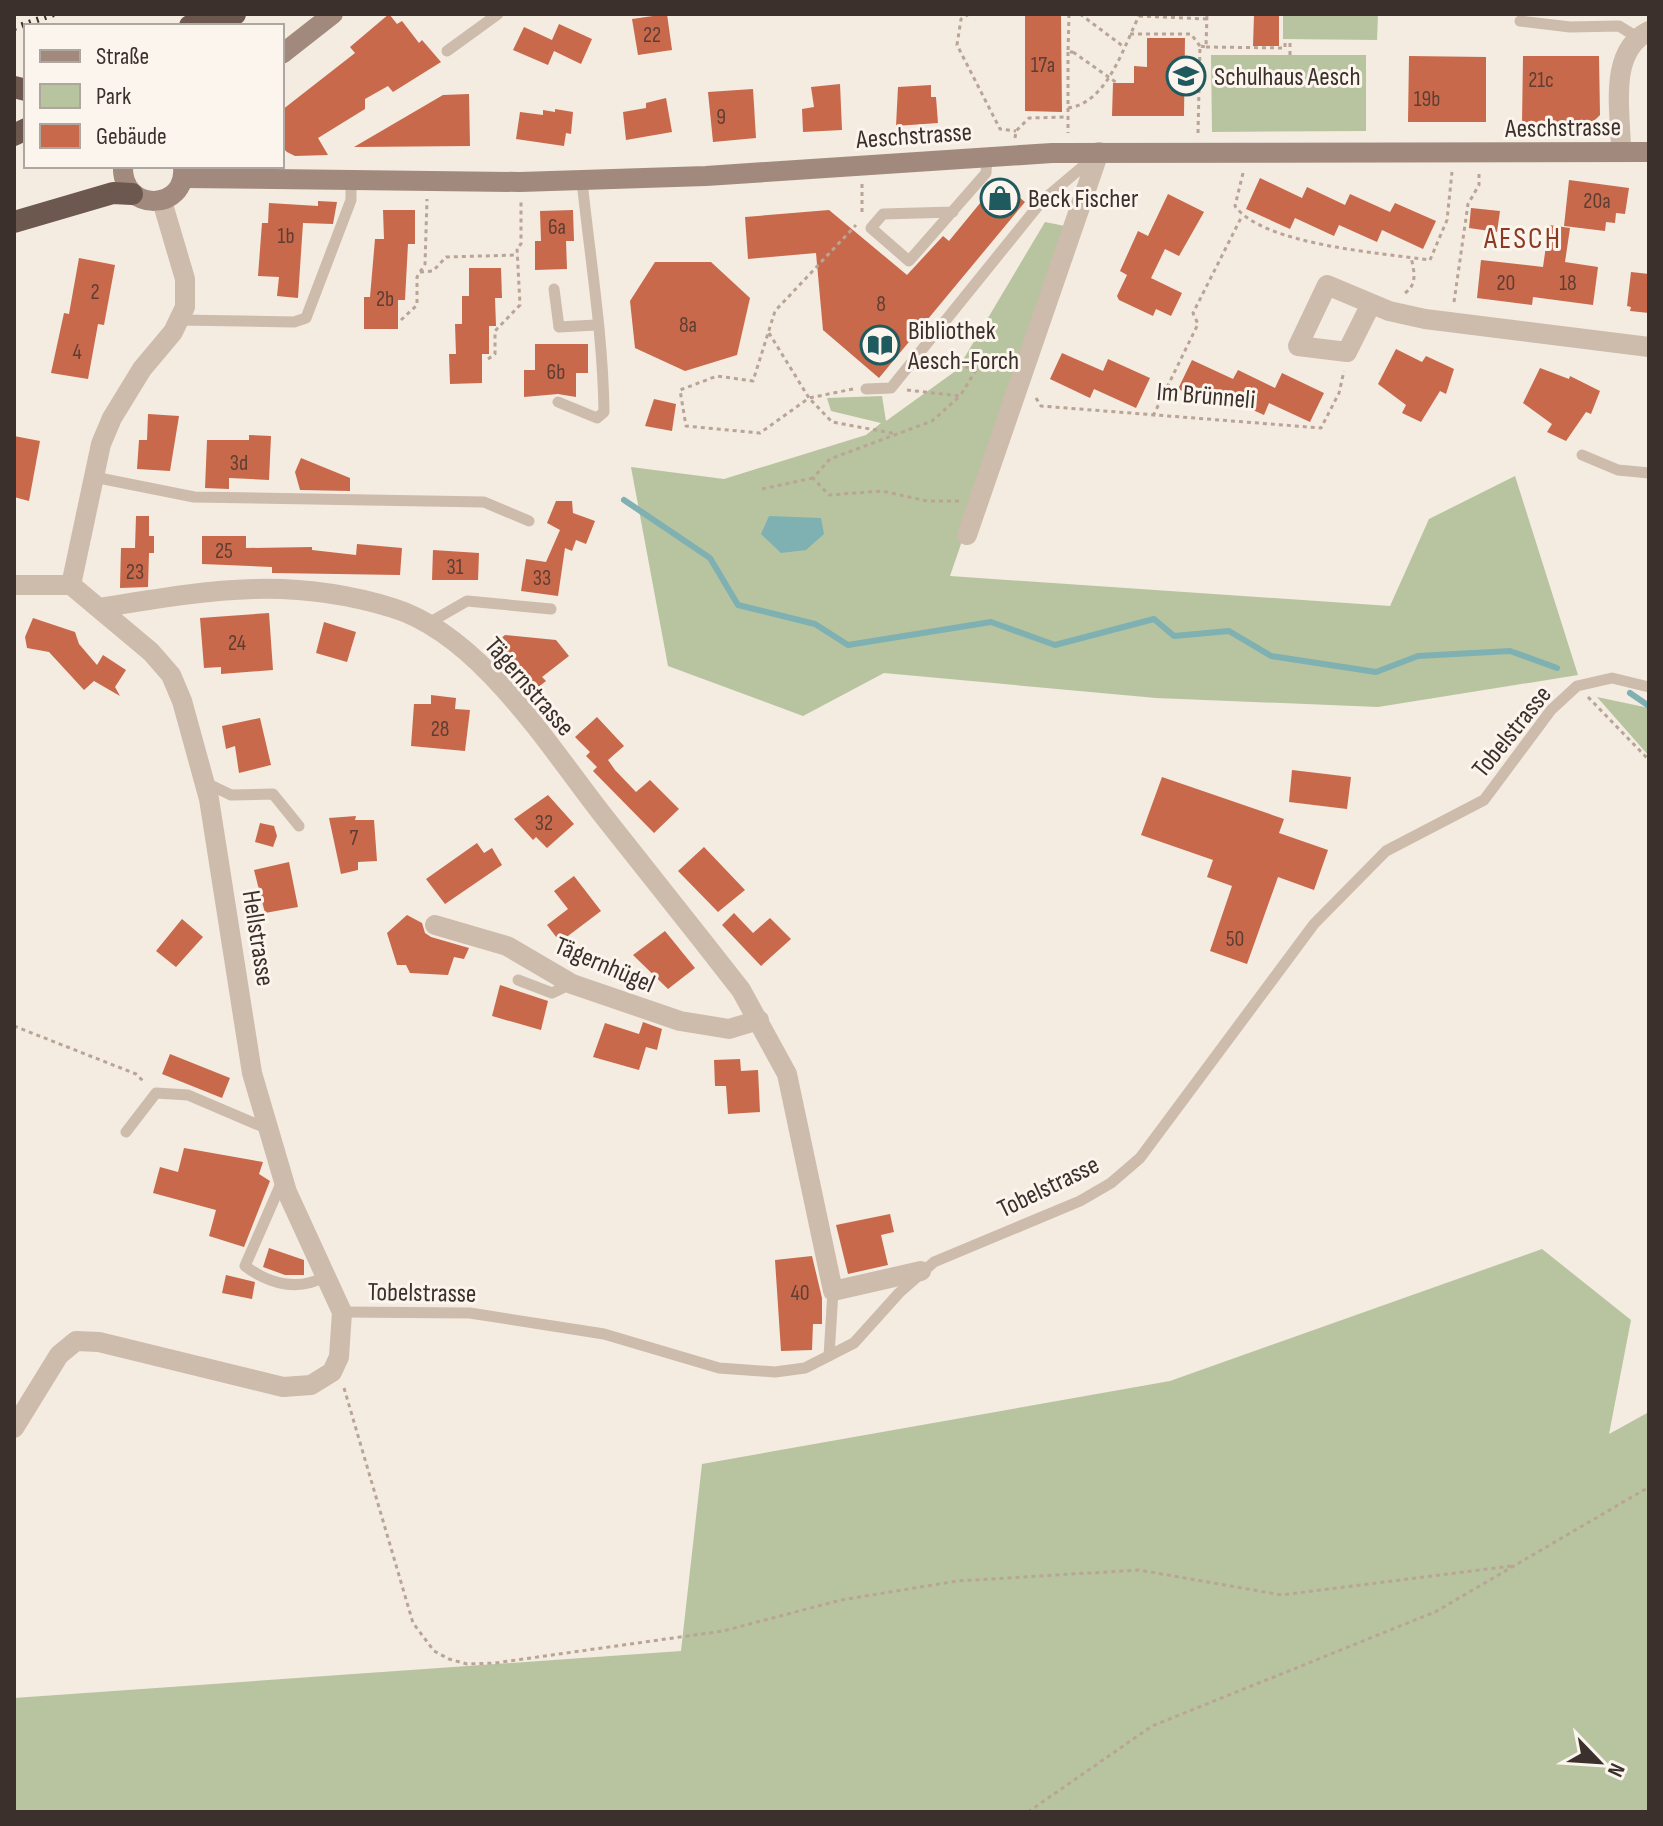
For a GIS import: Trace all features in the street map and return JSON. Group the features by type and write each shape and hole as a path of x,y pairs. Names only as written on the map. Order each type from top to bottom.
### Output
{"highway":[{"path":"14,222 113,193 132,194"}],"main road":[{"path":"284,52 333,14"},
{"name":"Aeschstrasse","path":"184,172 351,181 520,182 582,181 1014,154 1649,152"},
{"path":"123,168 125,184 132,194 149,202 162,201 178,190 184,172"}],"street":[{"path":"1621,152 1620,73 1625,52 1643,34"},
{"path":"967,535 1099,152"},
{"path":"14,585 71,585 101,444 112,418 185,307 185,279 162,201"},
{"path":"1380,308 1347,352 1298,346 1327,285 1380,308 1452,322 1649,347"},
{"name":"Hellstrasse","path":"71,585 151,652 171,675 182,701 205,783 229,910 252,1073 283,1178 342,1312 339,1357 332,1372"},
{"name":"Tägernstrasse","path":"99,608 228,587 312,589 395,609 427,625 468,652 523,713 741,990 759,1020 787,1074 833,1291"},
{"name":"Tägernhügel","path":"435,925 507,946 572,984 680,1021 729,1029 759,1020"},
{"path":"833,1291 921,1271"},
{"path":"14,1428 59,1355 76,1341 99,1342 283,1387 311,1385 332,1372"}],"lane":[{"path":"447,51 498,14"},
{"path":"1520,21 1570,27 1619,26 1643,34"},
{"path":"866,389 891,388 1042,201 1099,152"},
{"path":"953,212 883,214 871,228 909,261 953,212 986,173 987,155"},
{"path":"179,320 294,322 306,318 351,200 351,181"},
{"path":"558,402 597,418 604,412 603,357 596,325 582,181"},
{"path":"554,289 559,327 596,325"},
{"path":"1582,455 1618,470 1649,473"},
{"path":"94,477 194,497 484,502 529,521"},
{"path":"427,625 467,601 551,609"},
{"name":"Tobelstrasse","path":"342,1312 470,1313 604,1334 719,1368 775,1372 805,1368 854,1343 921,1271 934,1262 1080,1201 1111,1183 1140,1158 1314,924 1386,851 1484,800 1551,710 1577,686 1612,678 1649,687"},
{"path":"205,783 231,795 273,794 299,826"},
{"path":"518,980 552,993 572,984"},
{"path":"126,1132 156,1093 188,1095 269,1129"},
{"path":"283,1178 245,1266 265,1281 291,1285 326,1276"},
{"path":"829,1356 833,1291"}],"path":[{"path":"969,14 961,19 957,45 990,105 993,120 1000,129 1016,131"},
{"path":"1068,129 1069,14"},
{"path":"1080,14 1124,47"},
{"path":"1068,108 1082,106 1108,78 1139,15 1207,16 1206,47"},
{"path":"1130,34 1191,34 1200,46 1198,153"},
{"path":"1200,46 1285,48 1287,39 1290,55"},
{"path":"1070,52 1117,83"},
{"path":"1014,154 1016,131 1029,118 1068,117"},
{"path":"1244,153 1244,172 1235,196 1235,206 1242,216 1291,237 1430,260 1447,220 1453,154"},
{"path":"861,178 862,218 775,311 753,381 717,376 680,390 686,426 760,433 809,398 844,388 866,389"},
{"path":"401,320 417,305 420,272 425,264 427,180"},
{"path":"488,359 495,354 495,331 520,305 520,182"},
{"path":"1452,322 1468,204 1479,185"},
{"path":"1153,416 1198,324 1193,313 1242,216"},
{"path":"420,272 433,271 446,257 518,255"},
{"path":"1380,308 1411,289 1415,277 1411,257"},
{"path":"769,333 809,398 832,422 901,435"},
{"name":"Im Brünneli","path":"1022,377 1041,406 1321,428 1339,393 1347,352"},
{"path":"922,353 976,370 991,370 1002,363 1022,377"},
{"path":"762,489 813,478 830,459 932,421 960,396 976,370"},
{"path":"891,388 960,396"},
{"path":"813,478 829,495 882,491 927,501 979,501"},
{"path":"1577,686 1649,760"},
{"path":"14,1026 136,1074 156,1093"},
{"path":"332,1372 344,1389 355,1423 413,1623 434,1651 467,1664 603,1650 723,1631 841,1600 957,1581 1139,1570 1282,1595 1512,1566"},
{"path":"1028,1812 1152,1726 1435,1612 1649,1487"}],"green space":[{"path":"1283,14 1378,14 1377,40 1283,39"},
{"path":"1211,55 1366,55 1366,131 1212,132"},
{"path":"1045,222 1070,227 950,576 1390,606 1429,519 1515,476 1578,675 1378,707 1156,698 884,673 803,716 668,666 631,467 724,479 866,435 881,423 831,411 827,398 882,396 886,421 957,370"},
{"path":"1597,697 1649,708 1649,756"},
{"path":"1542,1249 1631,1320 1609,1434 1649,1412 1649,1812 14,1812 14,1698 681,1651 702,1464 1170,1381"}],"water":[{"path":"769,516 821,518 824,534 806,550 781,553 761,534"}],"building":[{"path":"389,14 397,24 402,21 419,43 422,40 441,62 393,92 388,86 365,99 365,109 318,138 328,155 295,156 287,152 284,149 284,108 355,53 350,47"},
{"path":"667,14 672,50 638,55 632,19"},
{"name":"Schulhaus Aesch","path":"1254,14 1279,14 1279,46 1253,46"},
{"path":"1025,16 1061,16 1062,112 1025,111"},
{"path":"559,24 592,39 581,64 554,51 548,65 513,50 524,27 552,40"},
{"name":"Schulhaus Aesch","path":"1147,38 1185,38 1184,116 1112,116 1113,83 1134,83 1134,66 1147,67"},
{"path":"1409,56 1486,57 1486,122 1408,122"},
{"path":"1523,56 1599,56 1600,115 1592,123 1522,123"},
{"path":"840,84 842,130 803,132 802,109 814,107 811,87"},
{"path":"931,85 931,97 936,97 938,123 896,126 898,87"},
{"path":"753,89 756,138 713,142 708,92"},
{"path":"469,94 470,146 354,147 443,95"},
{"path":"666,98 672,132 626,140 623,112 646,108 646,103"},
{"path":"555,109 573,112 571,134 566,133 564,146 516,139 520,112 543,115 543,110 555,112"},
{"path":"1260,178 1302,198 1307,187 1345,205 1350,194 1390,212 1395,203 1436,221 1423,249 1382,230 1377,242 1339,225 1334,236 1295,218 1290,229 1246,209"},
{"path":"999,180 1025,202 879,378 823,330 816,253 748,259 745,217 829,210 907,275 943,236 949,241"},
{"path":"1569,180 1629,188 1625,214 1616,213 1615,223 1606,222 1605,231 1564,226"},
{"path":"1168,194 1204,212 1179,256 1165,249 1151,278 1182,293 1171,316 1156,309 1153,316 1119,300 1117,296 1127,275 1120,271 1138,231 1148,236"},
{"path":"318,201 337,202 333,224 303,223 298,298 277,296 279,277 258,276 262,223 268,223 269,203 318,206"},
{"path":"1471,208 1500,211 1497,232 1469,228"},
{"path":"383,210 415,210 415,244 408,244 405,300 398,300 398,329 364,329 364,297 370,297 375,239 384,239"},
{"path":"573,210 574,241 566,241 567,269 535,270 535,241 541,241 540,211"},
{"path":"1549,225 1570,228 1565,262 1598,267 1593,305 1533,297 1532,305 1477,298 1481,260 1543,267"},
{"path":"79,258 115,265 104,325 98,324 88,379 51,373 64,313 69,314"},
{"path":"655,262 711,262 750,298 737,355 685,371 635,348 630,301"},
{"path":"469,268 501,268 502,298 495,298 496,326 489,326 489,354 482,354 482,383 450,384 449,354 456,354 455,324 462,324 462,296 469,296"},
{"path":"1631,272 1649,274 1649,313 1630,311 1631,307 1627,306"},
{"path":"535,344 588,344 588,373 576,373 576,397 558,394 524,397 524,370 535,370"},
{"path":"1396,349 1422,362 1426,356 1454,369 1446,394 1440,391 1421,422 1402,413 1406,405 1378,384"},
{"path":"1062,353 1103,371 1108,359 1150,378 1136,408 1094,389 1090,398 1050,379"},
{"path":"1192,360 1233,379 1238,370 1275,388 1282,373 1324,393 1310,422 1269,403 1264,415 1224,397 1219,408 1178,389"},
{"path":"1540,368 1569,379 1570,376 1600,391 1591,414 1586,412 1566,441 1547,432 1552,424 1523,403"},
{"path":"654,399 676,404 672,431 645,426"},
{"path":"148,414 179,416 170,471 137,469 139,440 147,440"},
{"path":"249,435 271,436 269,480 229,478 229,489 205,488 207,440 249,440"},
{"path":"14,436 40,441 29,501 14,497"},
{"path":"301,458 350,478 350,491 300,490 295,472"},
{"path":"556,501 572,501 573,513 595,521 586,544 576,540 572,551 565,548 558,596 521,591 526,559 546,562 560,530 547,523"},
{"path":"136,516 149,516 149,536 154,536 154,553 149,553 148,587 120,588 121,548 135,548"},
{"path":"202,536 246,536 246,548 312,547 312,550 356,555 357,544 402,548 400,575 272,573 272,567 202,564"},
{"path":"433,550 479,553 478,580 432,580"},
{"path":"269,613 273,670 221,674 221,667 204,668 200,618"},
{"path":"33,618 75,632 79,644 97,665 103,655 126,670 115,687 120,696 94,681 84,690 49,652 27,648 25,637"},
{"path":"324,622 356,632 347,662 316,653"},
{"path":"505,635 556,640 569,656 542,677 546,681 531,693 494,644"},
{"path":"431,695 456,698 455,709 470,710 465,751 411,746 414,704 431,704"},
{"path":"597,717 624,746 608,760 615,770 636,792 650,780 679,809 654,833 593,771 597,767 586,756 590,752 575,737"},
{"path":"260,718 271,765 239,773 235,746 226,749 222,726"},
{"path":"1292,770 1351,777 1347,809 1289,802"},
{"path":"1162,777 1284,819 1279,833 1328,850 1314,890 1278,877 1247,964 1210,951 1232,886 1207,877 1213,860 1141,835"},
{"path":"548,795 574,824 547,848 536,837 533,840 514,819"},
{"path":"356,816 355,820 374,820 377,861 358,862 358,870 341,874 329,818"},
{"path":"260,823 274,826 277,836 273,847 255,842"},
{"path":"477,843 484,853 492,848 502,865 445,904 426,879"},
{"path":"704,847 745,890 718,912 678,871"},
{"path":"289,862 298,907 265,913 254,870"},
{"path":"574,876 601,911 560,942 547,925 568,909 554,891"},
{"path":"734,913 753,933 770,918 791,939 761,966 722,925"},
{"path":"407,915 422,923 425,933 431,937 469,948 464,959 454,957 448,975 410,973 406,965 397,965 387,933"},
{"path":"182,919 203,937 176,967 156,951"},
{"path":"665,931 695,968 668,989 633,955"},
{"path":"500,985 548,1001 541,1030 492,1016"},
{"path":"643,1022 662,1029 657,1050 646,1047 639,1070 593,1057 605,1023 639,1034"},
{"path":"170,1054 230,1078 222,1098 162,1074"},
{"path":"740,1059 741,1071 758,1070 760,1112 728,1114 726,1086 715,1086 714,1060"},
{"path":"184,1148 263,1162 259,1174 270,1181 244,1247 209,1236 216,1210 153,1193 160,1167 178,1172"},
{"path":"890,1214 894,1232 881,1235 888,1265 848,1274 836,1225"},
{"path":"269,1248 304,1260 304,1275 285,1275 263,1267"},
{"path":"812,1256 822,1298 822,1324 813,1324 812,1350 781,1351 775,1260"},
{"path":"226,1275 255,1282 252,1299 222,1293"}],"waterway":[{"path":"624,500 710,558 738,605 815,624 848,645 991,622 1055,645 1154,619 1174,636 1229,631 1271,656 1376,672 1418,656 1510,651 1557,668"},
{"path":"1630,693 1649,706"}],"railway":[{"path":"25,24 54,14"},
{"path":"14,28 24,24"}],"place":[{"name":"Schulhaus Aesch","path":"1186,76"},
{"name":"Beck Fischer","path":"1000,198"},
{"name":"Bibliothek Aesch-Forch","path":"880,345"}],"district":[{"name":"AESCH","path":"1523,238"}]}
